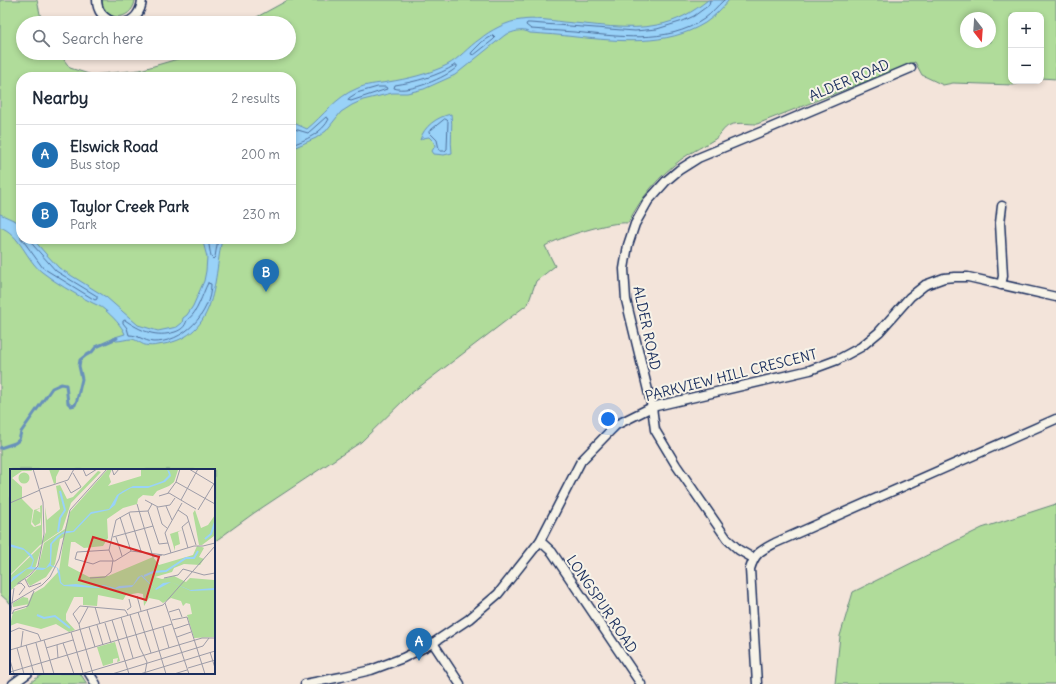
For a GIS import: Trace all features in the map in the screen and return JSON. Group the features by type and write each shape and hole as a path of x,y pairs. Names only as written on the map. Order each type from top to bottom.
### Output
{"street":[{"path":"97,0 97,6 103,16"},
{"path":"136,16 140,10 142,0"},
{"name":"ALDER ROAD","path":"753,558 739,550 727,539 676,465 655,430 652,407 626,300 624,269 628,245 633,231 648,201 666,181 679,170 698,158 911,68"},
{"path":"1002,206 1000,223 1003,276 1002,285"},
{"name":"PARKVIEW HILL CRESCENT","path":"304,684 341,678 371,670 403,658 433,643 468,619 498,594 540,541 581,461 616,425 652,407 810,370 837,360 861,347 885,326 910,297 925,285 934,281 955,276 1056,297"},
{"path":"757,684 750,569 753,558 762,550 1056,419"},
{"name":"LONGSPUR ROAD","path":"540,541 552,552 641,684"},
{"path":"433,643 460,684"},
{"path":"12,684 27,674"},
{"path":"90,674 96,684"}],"green space":[{"path":"0,0 37,0 40,16 16,16 16,60 64,60 70,68 83,72 16,72 16,244 296,244 296,72 121,72 140,70 174,60 296,60 296,16 259,16 288,0 1056,0 1056,79 1044,78 1044,12 1008,12 1008,84 1017,84 1013,85 953,83 943,85 922,75 915,62 757,124 744,123 728,126 715,139 683,158 666,172 645,195 628,223 610,224 586,230 562,238 545,246 555,266 536,281 528,304 410,394 361,442 254,513 215,541 215,469 10,469 10,603 0,594"},
{"path":"102,0 135,0 132,8 123,16 112,16 104,7"},
{"path":"1056,504 1056,684 835,684 840,636 853,592 982,528"},
{"path":"43,674 81,674 87,684 28,684"}],"water":[{"path":"708,0 729,0 705,23 690,31 658,39 625,41 530,33 524,31 518,31 505,35 455,75 424,89 407,93 392,93 363,100 341,112 326,131 316,138 296,147 296,124 307,129 349,92 368,85 418,76 447,65 456,60 488,33 510,22 536,19 610,26 647,27 664,24 678,19"},
{"path":"451,114 452,153 444,155 434,154 432,151 435,146 434,142 429,137 420,140 422,135 428,126 436,120"},
{"path":"0,214 16,221 16,239 7,230 0,227"},
{"path":"20,244 37,244 59,268 106,297 138,325 158,331 177,327 182,323 183,318 193,306 204,281 207,257 204,244 221,244 214,290 209,306 202,320 192,332 177,341 151,346 133,339 116,341 112,338 125,334 122,328 108,312 102,307 65,288 47,276 36,267"}],"waterway":[{"path":"0,448 15,443 19,440 21,432 52,388 61,384 66,385 68,403 71,406 75,405 82,379 79,366 80,360 92,352 96,347 117,338"}],"place":[{"name":"Taylor Creek Park","path":"266,292"},
{"name":"Elswick Road","path":"419,661"}]}
